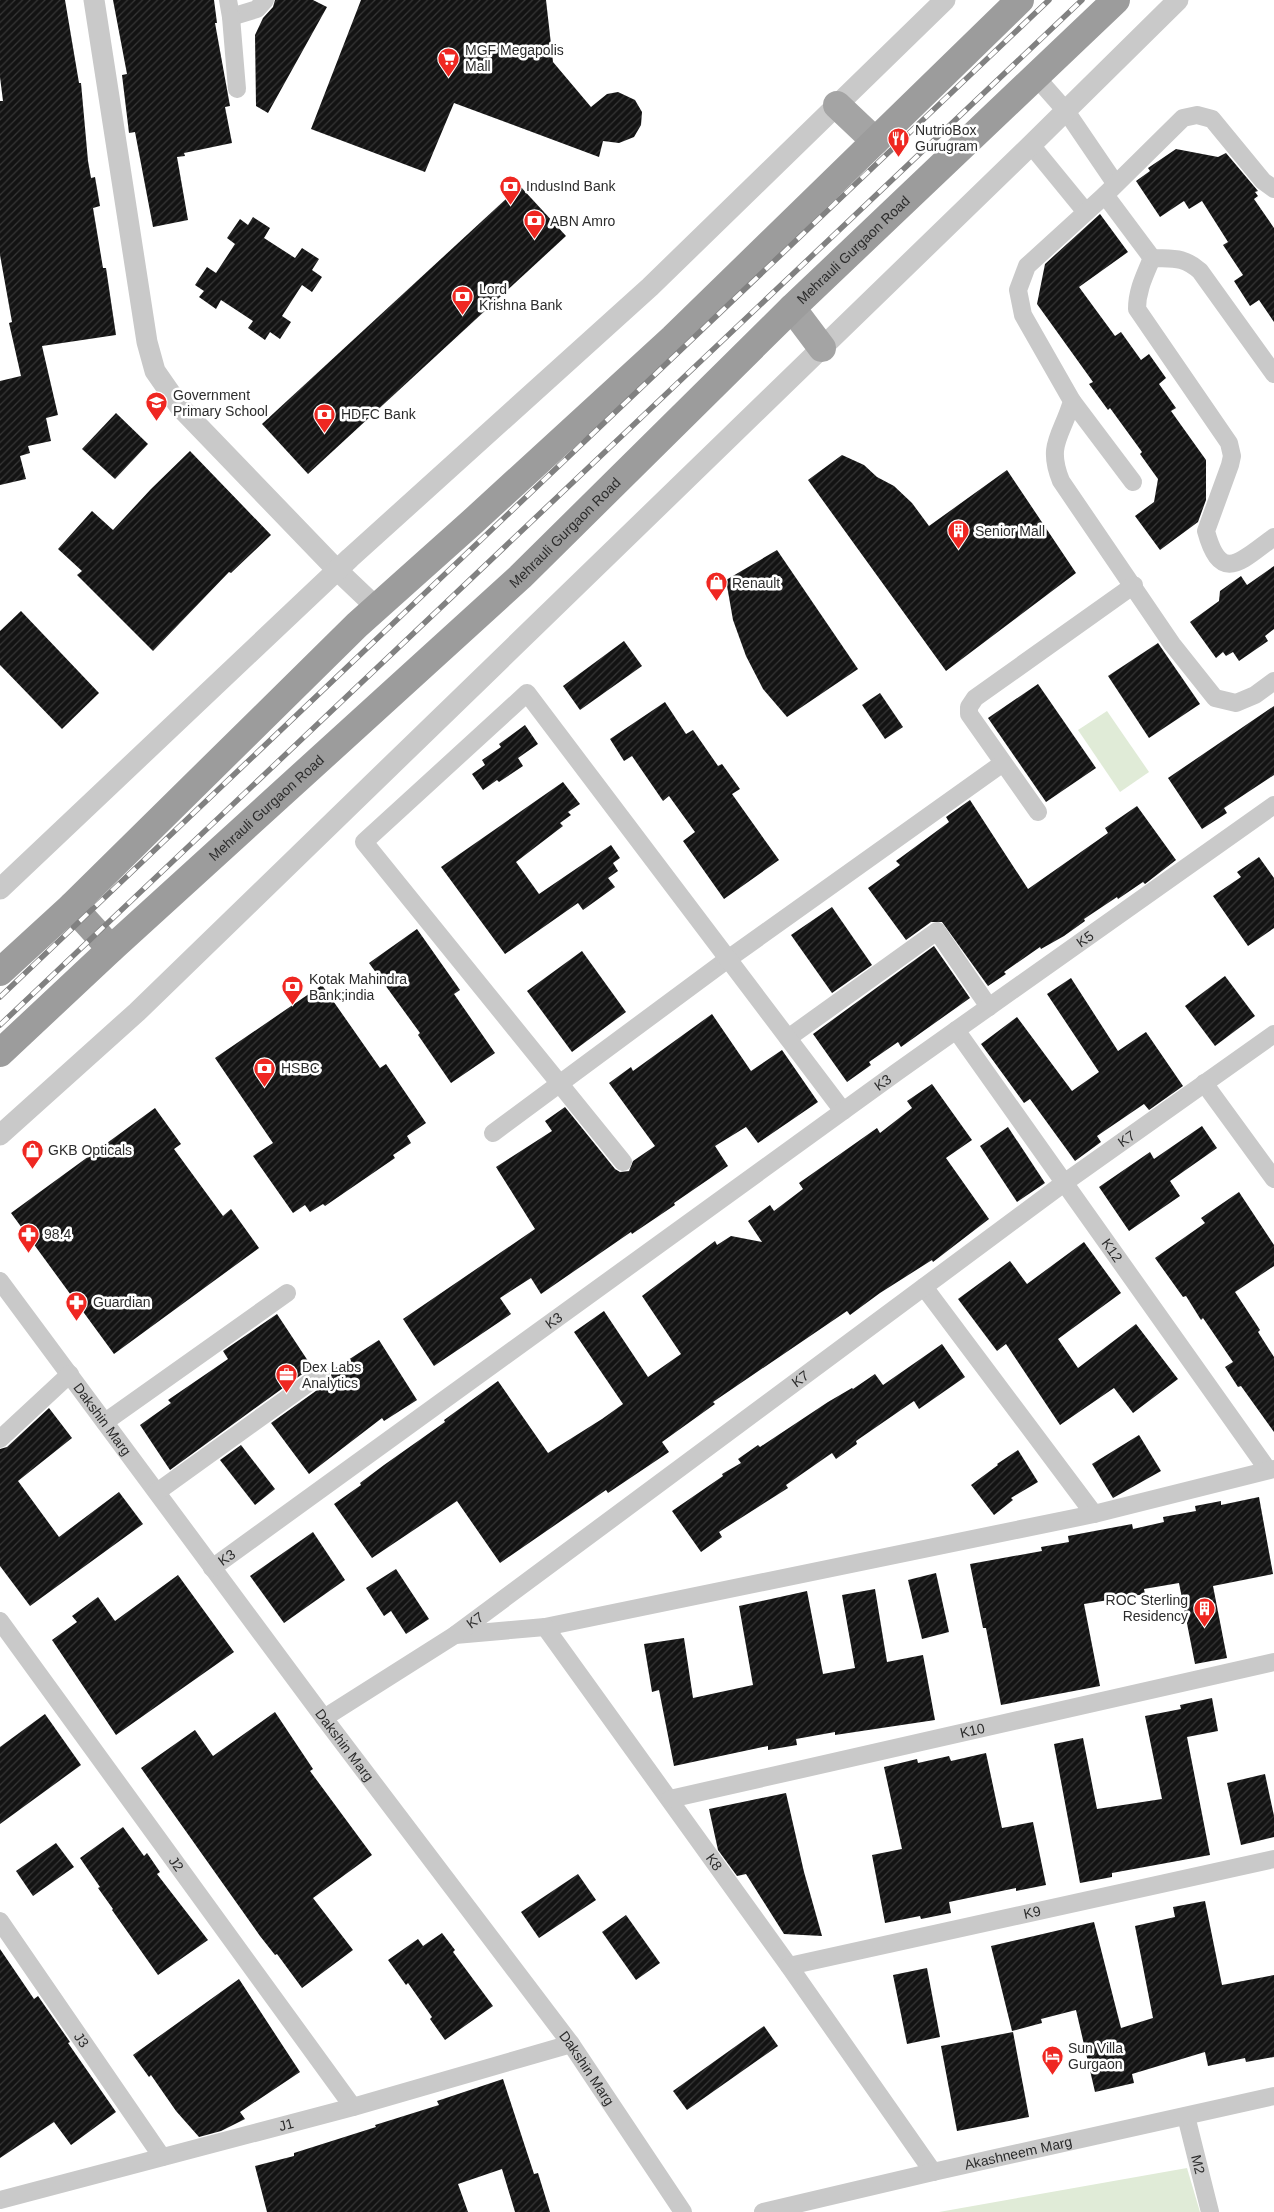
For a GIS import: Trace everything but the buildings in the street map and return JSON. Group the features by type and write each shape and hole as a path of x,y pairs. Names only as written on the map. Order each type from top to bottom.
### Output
{"highway":[{"path":"0,972 72,906 357,625 673,338 1020,0"},
{"name":"Mehrauli Gurgaon Road","path":"0,1054 111,949 520,577 792,308 1116,0"},
{"path":"72,906 111,949"}],"main road":[{"path":"837,104 875,141"},
{"path":"792,308 822,348"}],"street":[{"path":"94,0 147,342 155,371 180,407 376,608"},
{"path":"237,89 229,8 256,9 266,0"},
{"path":"0,889 337,570 650,287 945,0"},
{"path":"0,1134 137,1012 1031,146 1178,0"},
{"path":"1036,77 1066,111 1152,258"},
{"path":"1132,482 1072,401 1022,316 1018,290 1027,266 1183,118 1197,115 1212,119 1263,181 1274,189"},
{"path":"1031,146 1085,211"},
{"path":"1152,258 1178,258 1189,262 1200,271 1274,374"},
{"path":"1152,258 1141,283 1137,298 1137,309 1229,443 1232,456 1206,531 1215,556 1224,564 1232,564 1240,561 1274,537"},
{"path":"1072,401 1054,449 1054,465 1061,481 1134,585 1172,644 1215,698 1236,703 1256,695 1274,681"},
{"path":"1038,812 969,714 969,707 974,698 1134,585"},
{"path":"623,1162 364,842 527,693 843,1111"},
{"path":"493,1133 728,959 1003,763"},
{"name":"K5","path":"897,1072 1274,805"},
{"path":"788,1038 937,931 989,1007"},
{"name":"K12","path":"956,1030 1271,1469"},
{"name":"K7","path":"324,1718 455,1635 1064,1182 1274,1034"},
{"name":"K3","path":"212,1568 897,1072"},
{"path":"1204,1083 1274,1179"},
{"name":"Dakshin Marg","path":"0,1281 324,1718 571,2044 683,2212"},
{"path":"924,1287 1094,1514"},
{"path":"105,1422 287,1293"},
{"path":"0,1439 70,1374"},
{"path":"157,1492 321,1374"},
{"path":"455,1635 545,1627 1094,1514 1271,1469"},
{"name":"J2","path":"0,1622 352,2106"},
{"name":"K8","path":"545,1627 789,1966 933,2172"},
{"name":"K10","path":"670,1799 1274,1662"},
{"name":"K9","path":"789,1966 1274,1859"},
{"name":"J3","path":"0,1921 162,2157"},
{"name":"J1","path":"0,2200 352,2106 571,2044"},
{"name":"Akashneem Marg","path":"764,2212 933,2172 1274,2096"},
{"name":"M2","path":"1186,2116 1210,2212"}],"green space":[{"path":"1107,711 1149,772 1120,792 1078,730"},
{"path":"1187,2168 1200,2212 939,2212"}],"railway":[{"path":"0,997 1049,0"},
{"path":"0,1025 1082,0"}],"place":[{"name":"MGF Megapolis Mall","path":"449,77"},
{"name":"NutrioBox Gurugram","path":"899,157"},
{"name":"IndusInd Bank","path":"510,205"},
{"name":"ABN Amro","path":"534,240"},
{"name":"Lord Krishna Bank","path":"463,316"},
{"name":"Government Primary School","path":"157,422"},
{"name":"HDFC Bank","path":"325,433"},
{"name":"Senior Mall","path":"959,550"},
{"name":"Renault","path":"716,602"},
{"name":"Kotak Mahindra Bank;india","path":"293,1006"},
{"name":"HSBC","path":"265,1087"},
{"name":"GKB Opticals","path":"32,1169"},
{"name":"98.4","path":"28,1253"},
{"name":"Guardian","path":"77,1321"},
{"name":"Dex Labs Analytics","path":"286,1394"},
{"name":"ROC Sterling Residency","path":"1204,1627"},
{"name":"Sun Villa Gurgaon","path":"1052,2075"}]}
